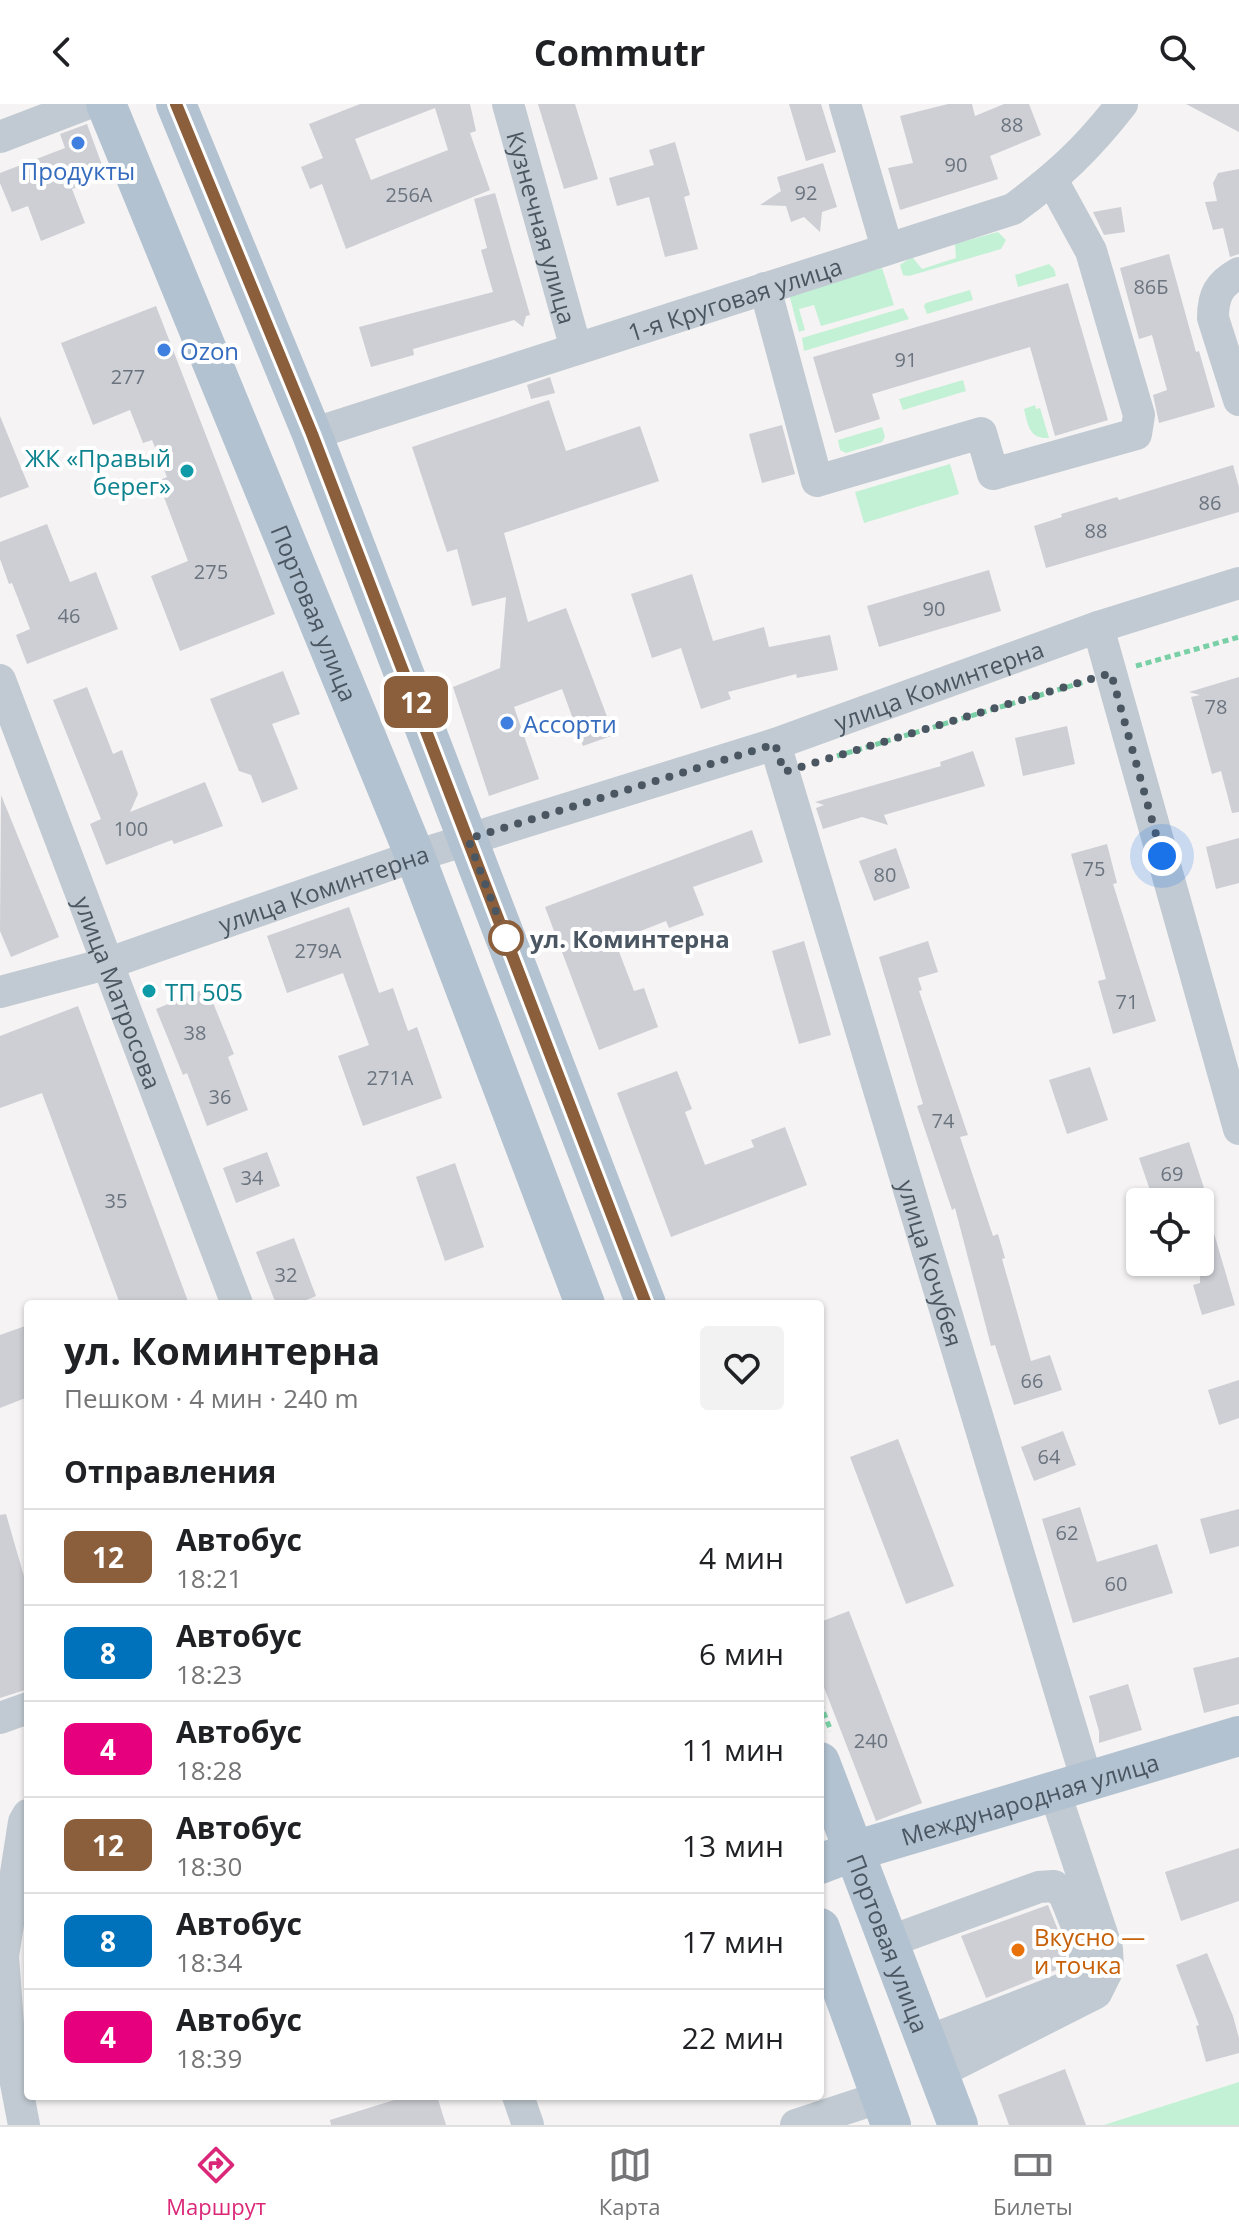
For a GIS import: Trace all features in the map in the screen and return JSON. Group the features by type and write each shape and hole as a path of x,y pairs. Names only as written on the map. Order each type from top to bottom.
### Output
{"main road":[{"name":"Портовая улица","path":"106,104 415,856 583,1300"},
{"path":"176,104 312,434 644,1300"},
{"name":"Международная улица","path":"837,1858 1239,1736"},
{"name":"Портовая улица","path":"824,1785 837,1858 888,1942 958,2125"},
{"path":"824,1939 886,2111"}],"street":[{"path":"0,137 86,104"},
{"name":"Кузнечная улица","path":"508,104 576,349"},
{"path":"845,104 887,248"},
{"name":"1-я Круговая улица","path":"312,434 1013,209 1052,180 1090,145 1122,104"},
{"path":"765,288 817,481 981,433 993,474 1136,434 1139,415 1091,251 1052,180"},
{"path":"1239,273 1224,281 1216,292 1213,305 1213,318 1239,400"},
{"name":"улица Коминтерна","path":"0,992 106,964 468,839 780,758 1098,627 1239,583"},
{"path":"1098,627 1239,1129"},
{"name":"улица Матросова","path":"0,680 235,1300"},
{"name":"улица Кочубея","path":"780,758 1070,1786 1107,1949 1108,1969 1096,1993 932,2058"},
{"path":"0,1718 24,1709"},
{"path":"24,1822 3,1956 10,2052 24,2125"},
{"path":"888,1942 1039,1887 1054,1886 1064,1894 1085,1946 1085,1975 1073,1985 932,2058"},
{"path":"519,2100 528,2125"},
{"path":"796,2125 886,2111"}],"path":[{"path":"780,758 1239,637"}],"green space":[{"path":"998,232 1006,240 1001,249 909,276 903,275 900,265 912,257 922,269 956,258 955,244"},
{"path":"1049,264 1056,276 1018,287 1015,275"},
{"path":"882,268 894,305 821,326 814,305 799,309 805,330 799,332 789,294"},
{"path":"970,290 973,300 927,314 926,303"},
{"path":"903,308 909,319 804,351 802,338"},
{"path":"963,380 966,391 903,410 899,399"},
{"path":"1035,405 1036,409 1040,408 1049,438 1037,436 1028,425 1024,409"},
{"path":"882,427 885,437 882,442 846,453 840,450 838,440"},
{"path":"950,464 959,494 864,523 855,492"},
{"path":"1239,2082 1239,2125 1104,2125"}],"building":[{"path":"360,104 470,104 476,131 470,133 490,190 346,249 322,184 310,189 301,167 323,158 309,124","holes":["435,108 448,150 371,180 355,139"]},
{"path":"538,104 575,104 598,179 564,189"},
{"path":"789,104 821,104 836,152 806,161"},
{"path":"948,104 972,104 975,116 1004,104 1029,104 1041,135 990,156 998,179 900,210 888,168 913,163 900,116"},
{"path":"1186,104 1239,104 1239,132"},
{"path":"87,124 106,176 72,189 85,223 41,241 28,206 12,212 0,183 0,173 65,148 60,134"},
{"path":"675,142 690,195 684,197 698,249 665,257 649,197 617,206 609,178 654,165 649,150"},
{"path":"823,163 837,207 822,212 820,232 804,217 791,222 786,206 760,205 781,191 777,177"},
{"path":"1239,169 1239,254 1230,257 1223,228 1213,230 1205,202 1217,201 1213,183 1218,173"},
{"path":"495,193 530,315 526,316 523,327 514,320 413,349 414,355 371,367 359,327 493,292 481,250 487,248 474,199"},
{"path":"1121,207 1125,232 1104,235 1093,212"},
{"path":"1169,254 1215,407 1159,423 1153,395 1167,390 1152,335 1139,339 1120,268"},
{"path":"1068,283 1108,420 1055,436 1030,347 872,394 880,419 835,433 813,357"},
{"name":"ЖК «Правый берег»","path":"156,306 275,614 180,651 151,576 188,561 158,481 167,477 152,440 143,443 130,410 93,425 61,343"},
{"path":"550,377 555,393 531,399 527,385"},
{"path":"549,400 566,451 640,426 659,481 504,533 528,622 566,608 614,735 583,746 562,689 514,707 539,779 489,796 453,687 500,668 506,597 472,606 457,549 447,552 412,447"},
{"path":"0,416 29,487 0,498"},
{"path":"782,425 795,474 762,483 749,434"},
{"path":"1233,465 1239,487 1239,512 1046,568 1034,526 1062,517 1061,514 1117,497 1119,500"},
{"path":"47,524 70,582 96,572 118,629 27,664 16,635 30,629 0,559 0,542"},
{"path":"989,570 1001,611 879,647 867,606"},
{"path":"692,574 713,641 764,627 769,647 830,635 838,670 797,678 796,674 728,692 731,699 701,709 681,648 652,658 631,594"},
{"path":"283,671 300,714 272,724 298,789 262,803 251,775 239,771 210,699"},
{"path":"1239,677 1239,812 1232,813 1221,771 1212,774 1191,697 1200,695 1189,692"},
{"path":"87,687 113,754 122,750 138,794 130,812 205,782 223,826 174,844 172,840 106,865 90,824 101,819 53,700"},
{"path":"1067,726 1075,764 1023,776 1015,738"},
{"path":"973,751 985,786 884,815 888,825 862,817 823,829 816,808 824,805 815,802 941,766 940,762"},
{"path":"1,795 59,937 11,957 0,931"},
{"path":"752,830 763,862 693,887 704,915 669,928 666,921 615,941 634,991 644,988 658,1027 599,1050 545,907"},
{"path":"1239,838 1239,883 1216,889 1206,847"},
{"path":"1107,844 1117,883 1113,884 1156,1021 1113,1034 1098,981 1106,979 1071,854"},
{"path":"896,848 910,888 874,901 859,861"},
{"path":"349,907 379,993 393,988 408,1031 417,1027 442,1098 363,1126 338,1056 369,1045 343,973 287,993 267,936"},
{"path":"804,941 831,1035 799,1044 772,951"},
{"path":"928,941 938,972 918,978 922,990 919,991 968,1135 960,1137 993,1236 998,1234 1005,1258 1002,1259 1031,1361 1050,1355 1062,1390 1014,1405 995,1345 991,1346 955,1208 952,1210 917,1106 923,1104 879,957"},
{"path":"207,988 234,1054 228,1057 248,1110 207,1126 187,1073 183,1075 156,1009"},
{"path":"78,1006 188,1300 119,1300 42,1093 0,1108 0,1036"},
{"path":"1090,1067 1108,1120 1067,1134 1049,1080"},
{"path":"677,1071 692,1109 685,1112 705,1165 754,1147 751,1140 785,1127 807,1185 671,1237 617,1093"},
{"path":"1189,1142 1204,1188 1149,1188 1139,1158"},
{"path":"267,1152 280,1186 236,1203 223,1168"},
{"path":"455,1163 484,1247 445,1261 416,1177"},
{"path":"1214,1233 1235,1305 1202,1315 1193,1285 1200,1283 1200,1276 1214,1276"},
{"path":"294,1238 316,1296 306,1300 274,1300 256,1252"},
{"path":"24,1326 24,1399 0,1408 0,1335"},
{"path":"1239,1380 1239,1418 1219,1425 1208,1390"},
{"path":"1063,1431 1076,1465 1034,1481 1021,1447"},
{"path":"898,1439 954,1586 906,1604 850,1457"},
{"path":"1080,1507 1097,1562 1157,1544 1173,1593 1073,1623 1042,1519"},
{"path":"1239,1509 1239,1546 1210,1554 1200,1519"},
{"path":"6,1514 24,1576 24,1690 0,1698 0,1515"},
{"path":"849,1611 922,1803 876,1821 824,1687 824,1620"},
{"path":"1239,1657 1239,1704 1204,1713 1193,1668"},
{"path":"1128,1684 1142,1730 1099,1743 1099,1731 1089,1696"},
{"path":"1239,1848 1239,1901 1181,1921 1165,1872"},
{"name":"Вкусно — и точка","path":"1048,1905 1066,1950 1066,1966 986,1998 961,1936"},
{"path":"1207,1953 1233,2016 1239,2038 1239,2053 1206,2062 1196,2026 1199,2025 1176,1965"},
{"path":"1065,2069 1086,2125 1009,2125 998,2095"},
{"path":"394,2100 438,2100 446,2125 331,2125 330,2120"}],"bus line":[{"name":"12","path":"176,104 312,434 644,1300"}],"place":[{"name":"Продукты","path":"78,143"},
{"name":"Ozon","path":"164,350"},
{"name":"ЖК «Правый берег»","path":"187,471"},
{"name":"Ассорти","path":"507,723"},
{"name":"ул. Коминтерна","path":"506,938"},
{"name":"ТП 505","path":"149,991"},
{"name":"Вкусно — и точка","path":"1018,1950"}],"route":[{"path":"506,938 468,839 775,744 784,772 1111,673 1162,856"}]}
